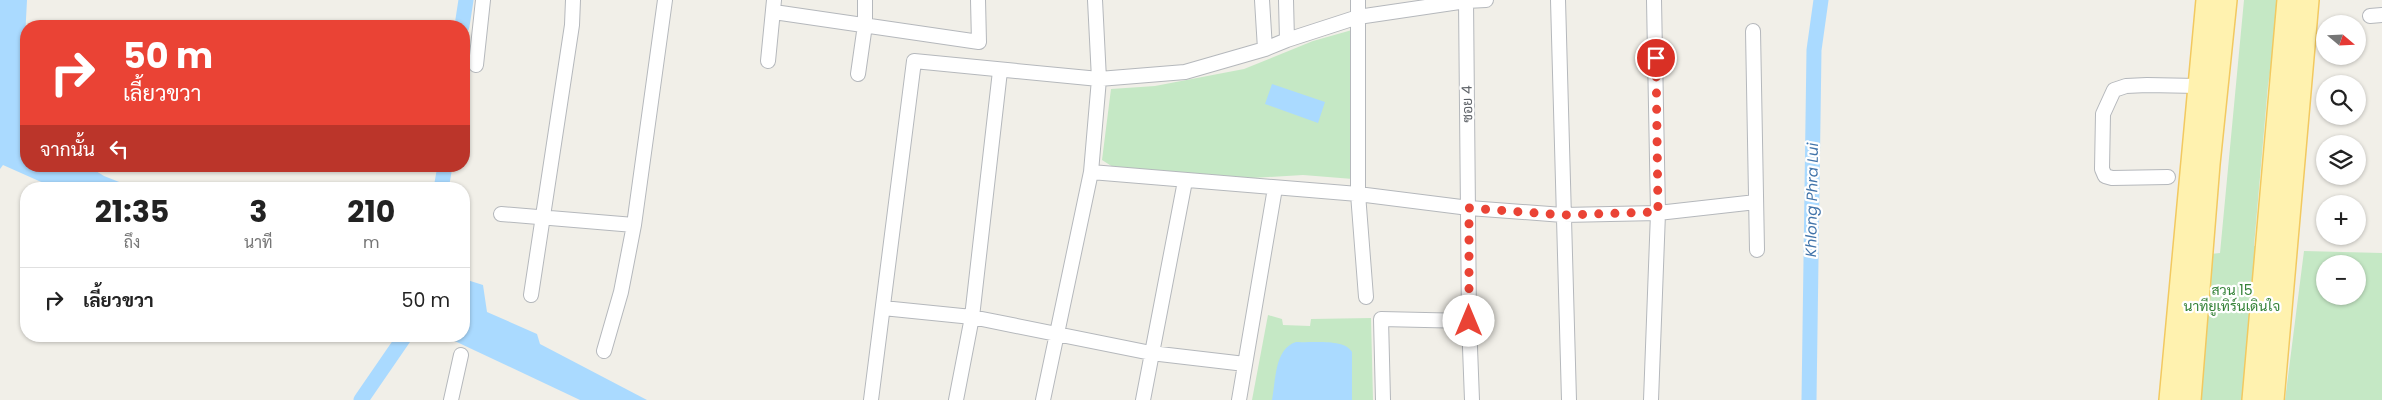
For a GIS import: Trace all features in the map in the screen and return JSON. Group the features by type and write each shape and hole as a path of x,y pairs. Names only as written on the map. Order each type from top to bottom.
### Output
{"main road":[{"path":"2170,400 2207,0"},
{"path":"2190,400 2209,164 2226,0"},
{"path":"2253,400 2273,153 2288,0"},
{"path":"2273,400 2308,0"}],"street":[{"path":"476,65 483,0"},
{"path":"531,295 572,24 573,0"},
{"path":"604,351 621,292 634,225 665,0"},
{"path":"858,74 865,25 865,0"},
{"path":"768,61 774,6 865,25 979,42 978,0"},
{"path":"1043,400 1091,172 1099,79 1095,0"},
{"path":"1262,0 1265,49"},
{"path":"1286,0 1287,40"},
{"path":"1358,0 1358,194 1366,297"},
{"path":"871,400 914,61 1000,71 1099,79 1185,72 1265,49 1287,40 1358,18 1466,0 1486,0"},
{"name":"ซอย 4","path":"1466,0 1469,321 1472,400"},
{"path":"1558,0 1570,400"},
{"path":"1651,400 1658,212 1654,0"},
{"path":"1753,31 1757,250"},
{"path":"956,400 972,317 1000,71"},
{"path":"2168,177 2112,178 2105,176 2102,169 2103,114 2114,90 2126,86 2198,86"},
{"path":"1091,172 1358,194 1469,208 1563,215 1658,212 1756,202"},
{"path":"1143,400 1184,181"},
{"path":"1239,400 1275,188"},
{"path":"501,214 634,225"},
{"path":"883,308 972,317 1151,353 1245,364"},
{"path":"1383,400 1381,319 1469,321"},
{"path":"451,400 462,355"}],"green space":[{"name":"สวน 15 นาทียูเทิร์นเดินใจ","path":"2244,0 2282,0 2268,85 2254,246 2281,247 2266,400 2180,400 2191,256 2220,253"},
{"path":"1352,30 1353,179 1303,175 1252,178 1211,177 1113,167 1102,160 1111,89 1155,86 1244,69 1313,41"},
{"path":"2304,251 2382,253 2382,400 2285,400"},
{"path":"1268,315 1282,319 1283,325 1310,326 1311,319 1371,318 1373,400 1252,400"}],"water":[{"path":"0,0 27,0 26,20 20,20 20,172 98,172 119,182 41,182 3,165 0,169"},
{"path":"1272,84 1325,102 1318,123 1265,104"},
{"path":"470,281 483,285 487,312 537,334 540,344 647,400 580,400 457,342 470,342"},
{"path":"1296,342 1335,343 1348,348 1352,352 1352,400 1272,400 1280,358 1289,346"}],"waterway":[{"path":"463,20 466,0"},
{"name":"Khlong Phra Lui","path":"1809,400 1814,50 1821,0"},
{"path":"442,182 444,172"},
{"path":"361,400 401,342"}],"route":[{"path":"1469,321 1469,208 1563,215 1658,212 1656,58"}]}
